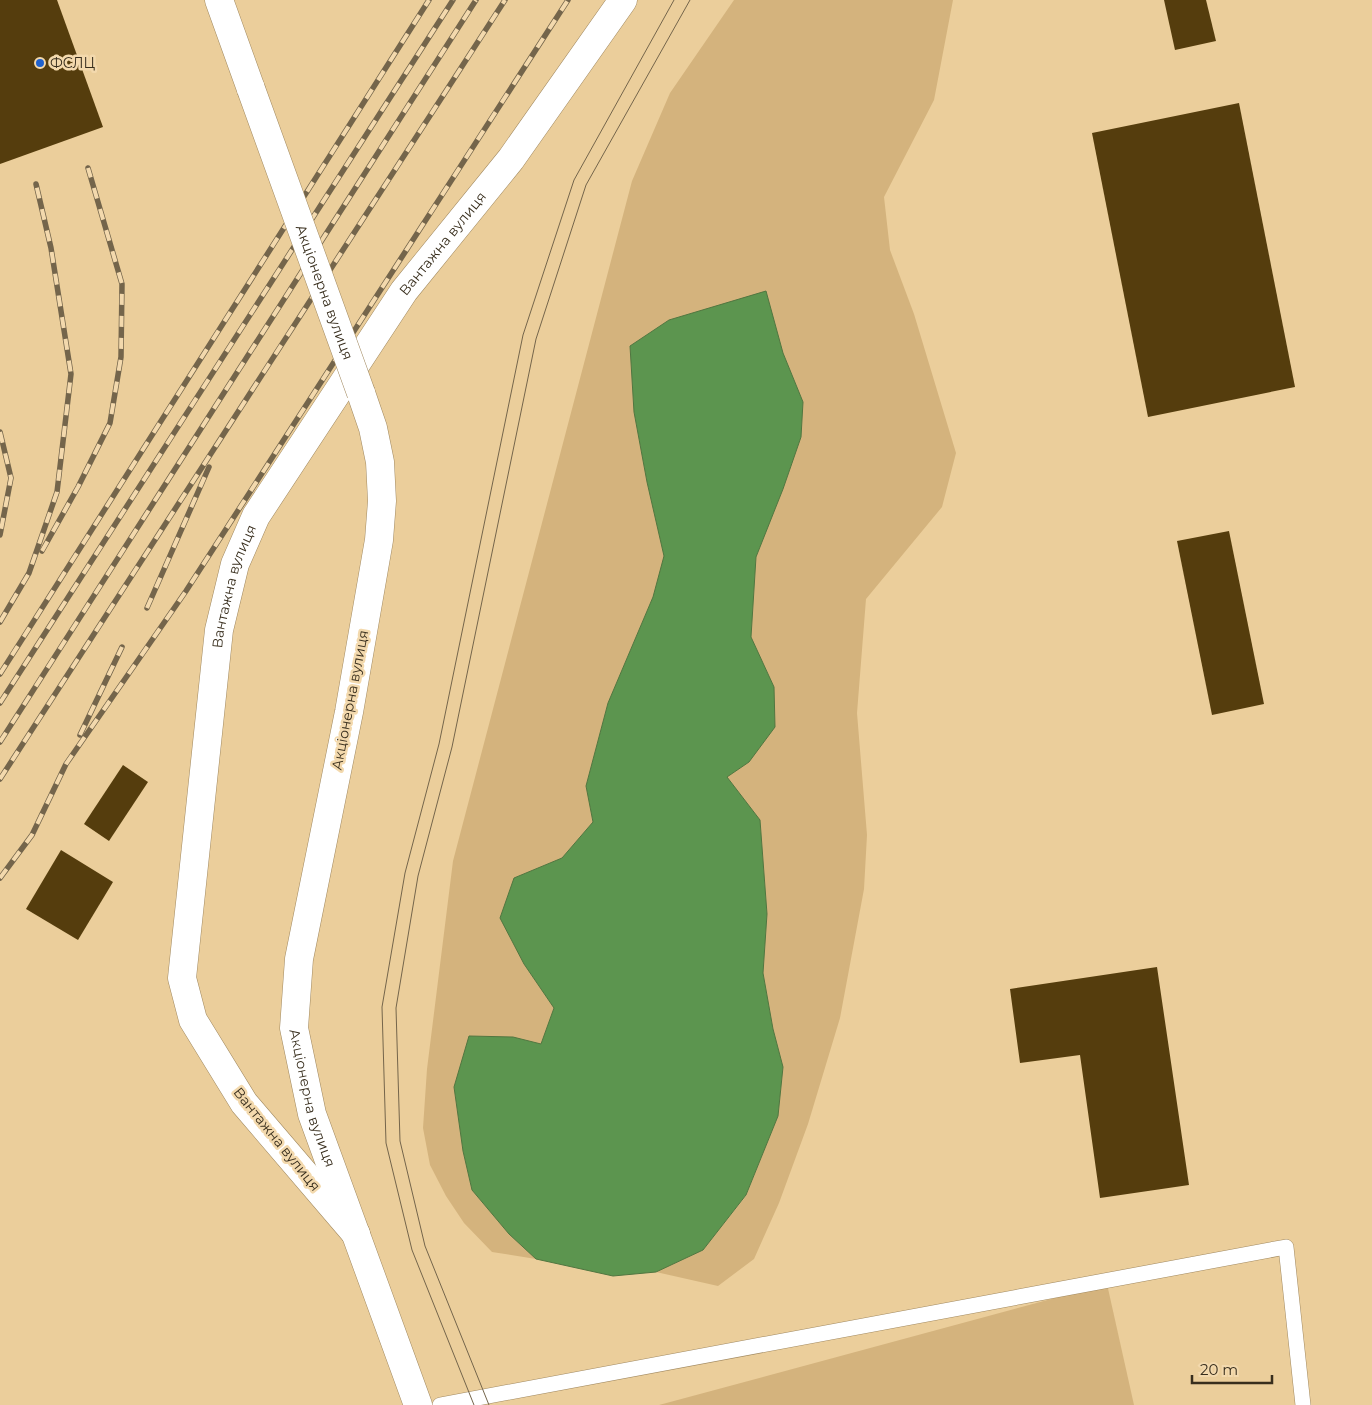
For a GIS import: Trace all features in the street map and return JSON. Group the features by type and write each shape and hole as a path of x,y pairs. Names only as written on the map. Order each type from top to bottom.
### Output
{"street":[{"name":"Акціонерна вулиця","path":"219,0 362,392 373,428 380,462 382,501 379,540 349,712 299,959 294,1028 312,1114 418,1405"},
{"name":"Вантажна вулиця","path":"356,1234 244,1103 193,1020 182,978 219,630 235,564 256,516 404,290 511,159 623,0"}],"lane":[{"path":"440,1405 1286,1247 1303,1405"}],"shaded area":[{"path":"0,0 1372,0 1372,1405 0,1405"},
{"path":"734,0 953,0 934,100 884,197 890,250 914,314 956,453 942,507 866,599 857,713 867,835 864,889 840,1018 808,1124 779,1203 754,1259 718,1286 656,1272 703,1250 746,1196 778,1116 783,1067 773,1030 763,973 767,914 760,820 727,777 749,762 774,687 751,637 756,557 783,489 801,436 803,402 783,353 712,308 669,320 630,346 634,412 647,482 665,556 653,597 608,703 586,786 593,822 562,858 514,878 524,964 554,1008 541,1044 513,1037 454,1087 463,1151 472,1190 509,1234 536,1259 492,1252 464,1223 446,1196 430,1165 423,1128 427,1069 453,861 632,181 670,93"},
{"path":"766,291 783,353 803,402 801,437 756,557 751,637 774,687 775,727 749,762 727,777 760,820 767,914 763,973 773,1029 783,1067 778,1116 746,1195 703,1250 656,1272 613,1276 536,1259 509,1234 472,1190 463,1151 454,1087 469,1036 513,1037 541,1044 554,1008 524,964 500,918 514,878 562,858 593,822 586,786 608,703 653,597 664,556 647,482 634,412 630,346 669,320"},
{"path":"1107,1284 1134,1405 659,1405"}],"building":[{"name":"ФСЛЦ","path":"0,0 57,0 103,127 0,164"},
{"path":"1164,0 1206,0 1216,41 1175,50"},
{"path":"1239,103 1295,387 1148,417 1092,133"},
{"path":"1229,531 1264,704 1212,715 1177,541"},
{"path":"123,765 148,782 109,841 84,824"},
{"path":"61,850 113,882 78,940 26,909"},
{"path":"1157,967 1189,1185 1100,1198 1080,1055 1020,1063 1010,989"}],"tram line":[{"path":"474,1405 412,1250 386,1143 382,1007 405,873 439,744 523,335 574,180 674,0"},
{"path":"489,1405 425,1246 400,1141 396,1008 418,876 452,747 536,339 586,185 690,0"}],"railway":[{"path":"0,674 429,0"},
{"path":"0,703 453,0"},
{"path":"0,742 476,0"},
{"path":"0,779 505,0"},
{"path":"0,878 32,835 66,764 186,591 568,0"},
{"path":"42,551 78,487 110,423 121,357 122,284 88,168"},
{"path":"0,622 29,573 57,492 71,374 51,248 36,184"},
{"path":"0,432 11,478 0,535"},
{"path":"147,608 209,467"},
{"path":"80,735 122,647"}],"place":[{"name":"ФСЛЦ","path":"40,63"}]}
